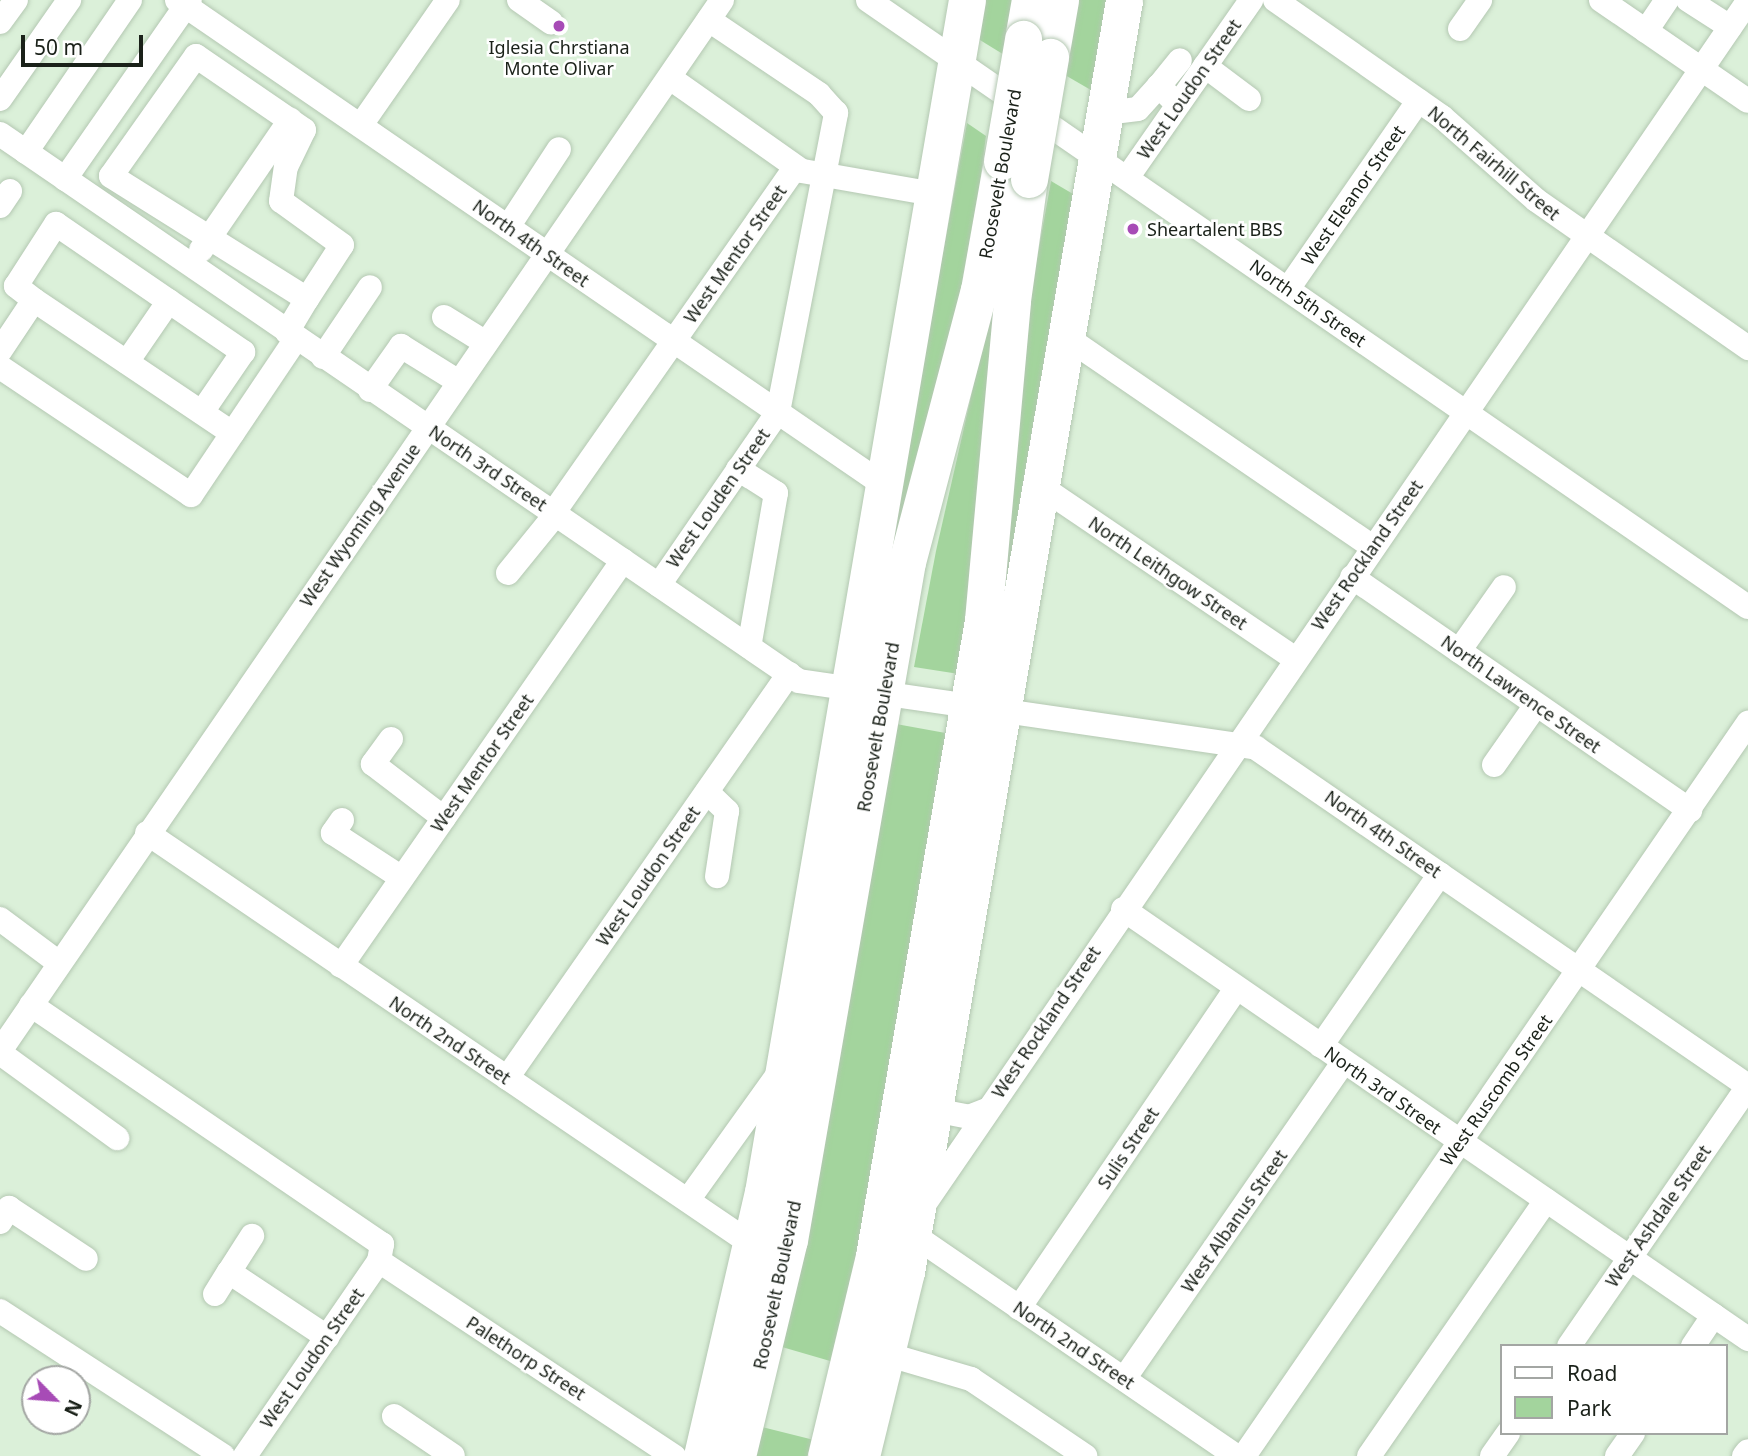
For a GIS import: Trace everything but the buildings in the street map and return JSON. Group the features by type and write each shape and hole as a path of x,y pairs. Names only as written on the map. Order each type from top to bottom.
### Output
{"highway":[{"name":"Roosevelt Boulevard","path":"737,1456 765,1345 801,1171 866,692 884,485 967,0"},
{"name":"Roosevelt Boulevard","path":"1030,0 1037,48"},
{"name":"Roosevelt Boulevard","path":"702,1456 753,1245 785,1064 866,692 912,538 979,290 1016,170 1037,48 1060,0"},
{"name":"Roosevelt Boulevard","path":"846,1446 886,1354 914,1226 917,1105 986,705 1040,486 1124,0"},
{"name":"Roosevelt Boulevard","path":"846,1446 839,1402 917,1105 957,974 986,705 989,578 1012,300 1016,170"},
{"path":"785,1064 801,1171"}],"street":[{"path":"0,22 16,0"},
{"path":"0,99 69,0"},
{"path":"26,152 130,0"},
{"path":"361,125 448,0"},
{"path":"519,0 551,22"},
{"name":"West Loudon Street","path":"1127,178 1251,0"},
{"name":"North Fairhill Street","path":"1275,0 1418,101 1586,236 1748,348"},
{"path":"1460,29 1480,0"},
{"path":"1601,0 1748,101"},
{"path":"1646,31 1667,0"},
{"path":"1688,0 1731,27"},
{"name":"West Rockland Street","path":"914,1226 986,1110 1748,1"},
{"path":"65,179 185,2"},
{"name":"North 4th Street","path":"185,2 547,255 884,485"},
{"name":"North 5th Street","path":"884,4 956,61 1748,607"},
{"path":"716,10 819,94 836,113 828,173 778,412"},
{"name":"West Wyoming Avenue","path":"0,1052 147,833 716,10"},
{"path":"0,367 191,495 232,433 291,335 307,299 342,244 281,201 286,167 304,130 196,57 111,176 307,299"},
{"path":"1105,113 1139,109 1180,60"},
{"path":"1205,66 1249,99"},
{"path":"670,78 795,168 934,194"},
{"path":"1159,86 1178,105"},
{"name":"West Eleanor Street","path":"1288,289 1418,101"},
{"path":"190,265 290,120"},
{"name":"North 3rd Street","path":"0,134 370,390 429,426 789,674 816,688 986,705"},
{"path":"508,227 559,149"},
{"name":"West Mentor Street","path":"508,573 555,513 795,168"},
{"path":"202,412 243,352 56,224 16,286 232,433"},
{"path":"323,357 369,287"},
{"path":"0,351 34,300"},
{"path":"127,362 169,301"},
{"path":"444,317 486,343"},
{"path":"1066,337 1373,547"},
{"path":"370,390 401,346 459,382"},
{"name":"West Louden Street","path":"659,584 778,412"},
{"path":"738,469 776,493 749,647"},
{"name":"North Leithgow Street","path":"1040,486 1296,659"},
{"name":"West Mentor Street","path":"341,966 623,560"},
{"name":"North Lawrence Street","path":"1352,577 1690,810"},
{"path":"1459,651 1504,587"},
{"name":"West Loudon Street","path":"507,1078 789,674"},
{"name":"North 4th Street","path":"986,705 1238,743 1262,751 1748,1086"},
{"path":"1494,765 1536,705"},
{"name":"West Ruscomb Street","path":"1244,1456 1748,723"},
{"path":"391,739 373,764 444,818"},
{"path":"707,792 727,811 717,876"},
{"path":"342,820 333,833 402,878"},
{"name":"North 2nd Street","path":"147,833 753,1245"},
{"path":"1321,1046 1440,874"},
{"name":"North 3rd Street","path":"1123,909 1343,1063 1748,1339"},
{"path":"0,919 59,963"},
{"name":"Sulis Street","path":"1019,1308 1236,989"},
{"path":"31,1005 382,1244 379,1261"},
{"path":"0,1052 117,1138"},
{"name":"West Albanus Street","path":"1124,1379 1343,1063"},
{"path":"688,1200 785,1064"},
{"name":"West Ashdale Street","path":"1570,1344 1748,1086"},
{"name":"West Rockland Street","path":"917,1105 969,1117 986,1110"},
{"path":"1370,1456 1546,1200"},
{"path":"0,1222 9,1208 86,1259"},
{"name":"North 2nd Street","path":"914,1226 1019,1308 1236,1456"},
{"path":"215,1294 252,1236"},
{"name":"West Loudon Street","path":"245,1456 379,1261"},
{"name":"Palethorp Street","path":"379,1261 674,1456"},
{"path":"229,1272 327,1337"},
{"path":"1694,1344 1714,1315"},
{"path":"4,1321 223,1456"},
{"path":"886,1354 965,1376 1085,1456"},
{"path":"394,1416 453,1456"},
{"path":"1492,1456 1507,1435"},
{"path":"1617,1456 1632,1435"},
{"path":"1744,1456 1748,1451"}],"green space":[{"path":"982,0 1016,0 1006,56 975,37"},
{"path":"1078,0 1111,0 1096,93 1065,75"},
{"path":"967,123 986,136 967,280 868,658"},
{"path":"1051,181 1073,194 1002,605 1033,281"},
{"path":"1009,229 959,674 914,667 936,551"},
{"path":"896,724 951,734 837,1363 782,1347"},
{"path":"762,1427 814,1440 810,1456 753,1456"}],"place":[{"name":"Iglesia Chrstiana Monte Olivar","path":"559,26"},
{"name":"Sheartalent BBS","path":"1133,229"}]}
